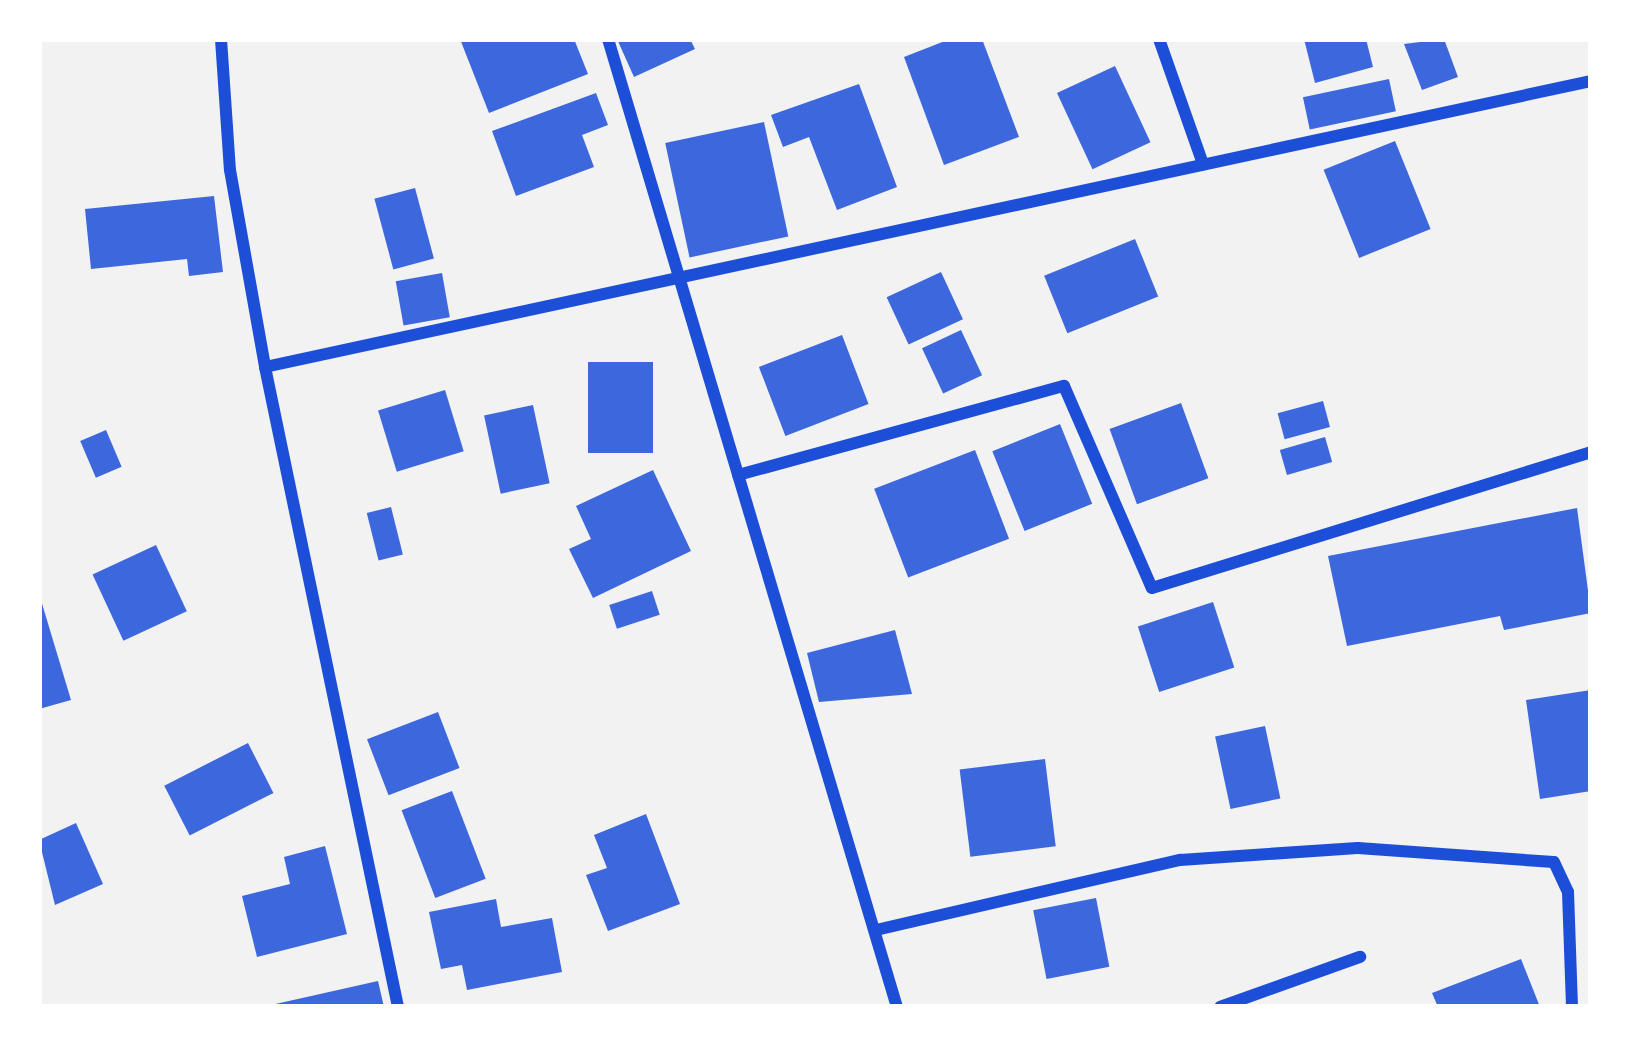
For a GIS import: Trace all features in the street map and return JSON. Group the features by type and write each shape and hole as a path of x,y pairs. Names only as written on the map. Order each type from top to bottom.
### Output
{"street":[{"path":"221,39 230,170 265,367 398,1007"},
{"path":"608,39 897,1007"},
{"path":"1159,39 1203,164"},
{"path":"265,367 1591,81"},
{"path":"738,475 1064,386 1151,588 1591,452"},
{"path":"876,930 1180,860 1358,848 1554,862 1568,892 1572,1007"},
{"path":"1220,1007 1360,957"}],"building":[{"path":"460,39 574,39 588,74 489,113"},
{"path":"617,39 690,39 695,49 634,77"},
{"path":"950,39 982,39 1019,137 944,165 904,57"},
{"path":"1304,39 1366,39 1373,67 1315,83"},
{"path":"1444,39 1458,77 1422,90 1404,44"},
{"path":"1115,66 1150,142 1092,169 1057,93"},
{"path":"1389,79 1396,111 1310,130 1303,97"},
{"path":"859,84 897,187 837,210 809,137 783,147 771,115"},
{"path":"596,93 608,125 582,135 594,167 516,196 492,131"},
{"path":"764,122 788,236 690,257 665,143"},
{"path":"1395,141 1431,229 1359,258 1324,170"},
{"path":"415,188 434,259 393,269 374,199"},
{"path":"214,196 223,272 189,276 187,259 91,269 85,209"},
{"path":"1135,239 1158,296 1067,333 1044,276"},
{"path":"941,272 963,319 909,344 887,297"},
{"path":"442,273 450,317 404,325 396,281"},
{"path":"961,330 982,375 943,393 922,348"},
{"path":"842,335 869,404 785,436 759,367"},
{"path":"588,362 653,362 653,453 588,453"},
{"path":"445,390 464,451 397,472 378,410"},
{"path":"1323,401 1330,427 1285,439 1278,413"},
{"path":"1181,403 1208,478 1137,504 1110,429"},
{"path":"533,405 550,483 501,494 484,415"},
{"path":"1060,424 1092,504 1025,531 992,451"},
{"path":"106,430 122,467 96,478 80,441"},
{"path":"1325,437 1332,462 1287,475 1280,450"},
{"path":"975,450 1009,539 908,577 874,489"},
{"path":"653,470 691,551 593,598 569,549 591,539 576,506"},
{"path":"391,507 403,555 379,561 367,513"},
{"path":"1577,508 1591,613 1504,630 1500,616 1347,646 1328,556"},
{"path":"156,545 187,611 123,641 93,575"},
{"path":"652,591 660,615 617,629 609,605"},
{"path":"39,598 71,700 39,709"},
{"path":"1213,602 1234,668 1159,692 1138,626"},
{"path":"895,630 912,694 819,702 807,653"},
{"path":"1591,690 1591,791 1540,799 1526,700"},
{"path":"438,712 460,768 389,795 367,739"},
{"path":"1265,726 1280,798 1230,809 1215,737"},
{"path":"248,743 273,793 190,836 164,786"},
{"path":"1045,759 1056,846 970,857 960,769"},
{"path":"452,791 486,879 435,898 402,810"},
{"path":"646,814 680,904 608,931 586,875 607,868 594,835"},
{"path":"76,823 103,884 55,905 39,840"},
{"path":"325,846 347,934 257,957 242,896 290,884 284,857"},
{"path":"1096,898 1109,967 1047,979 1033,910"},
{"path":"496,899 501,927 552,918 562,972 467,990 462,965 441,969 429,912"},
{"path":"1521,959 1540,1007 1438,1007 1432,993"},
{"path":"378,981 384,1007 271,1005"}]}
